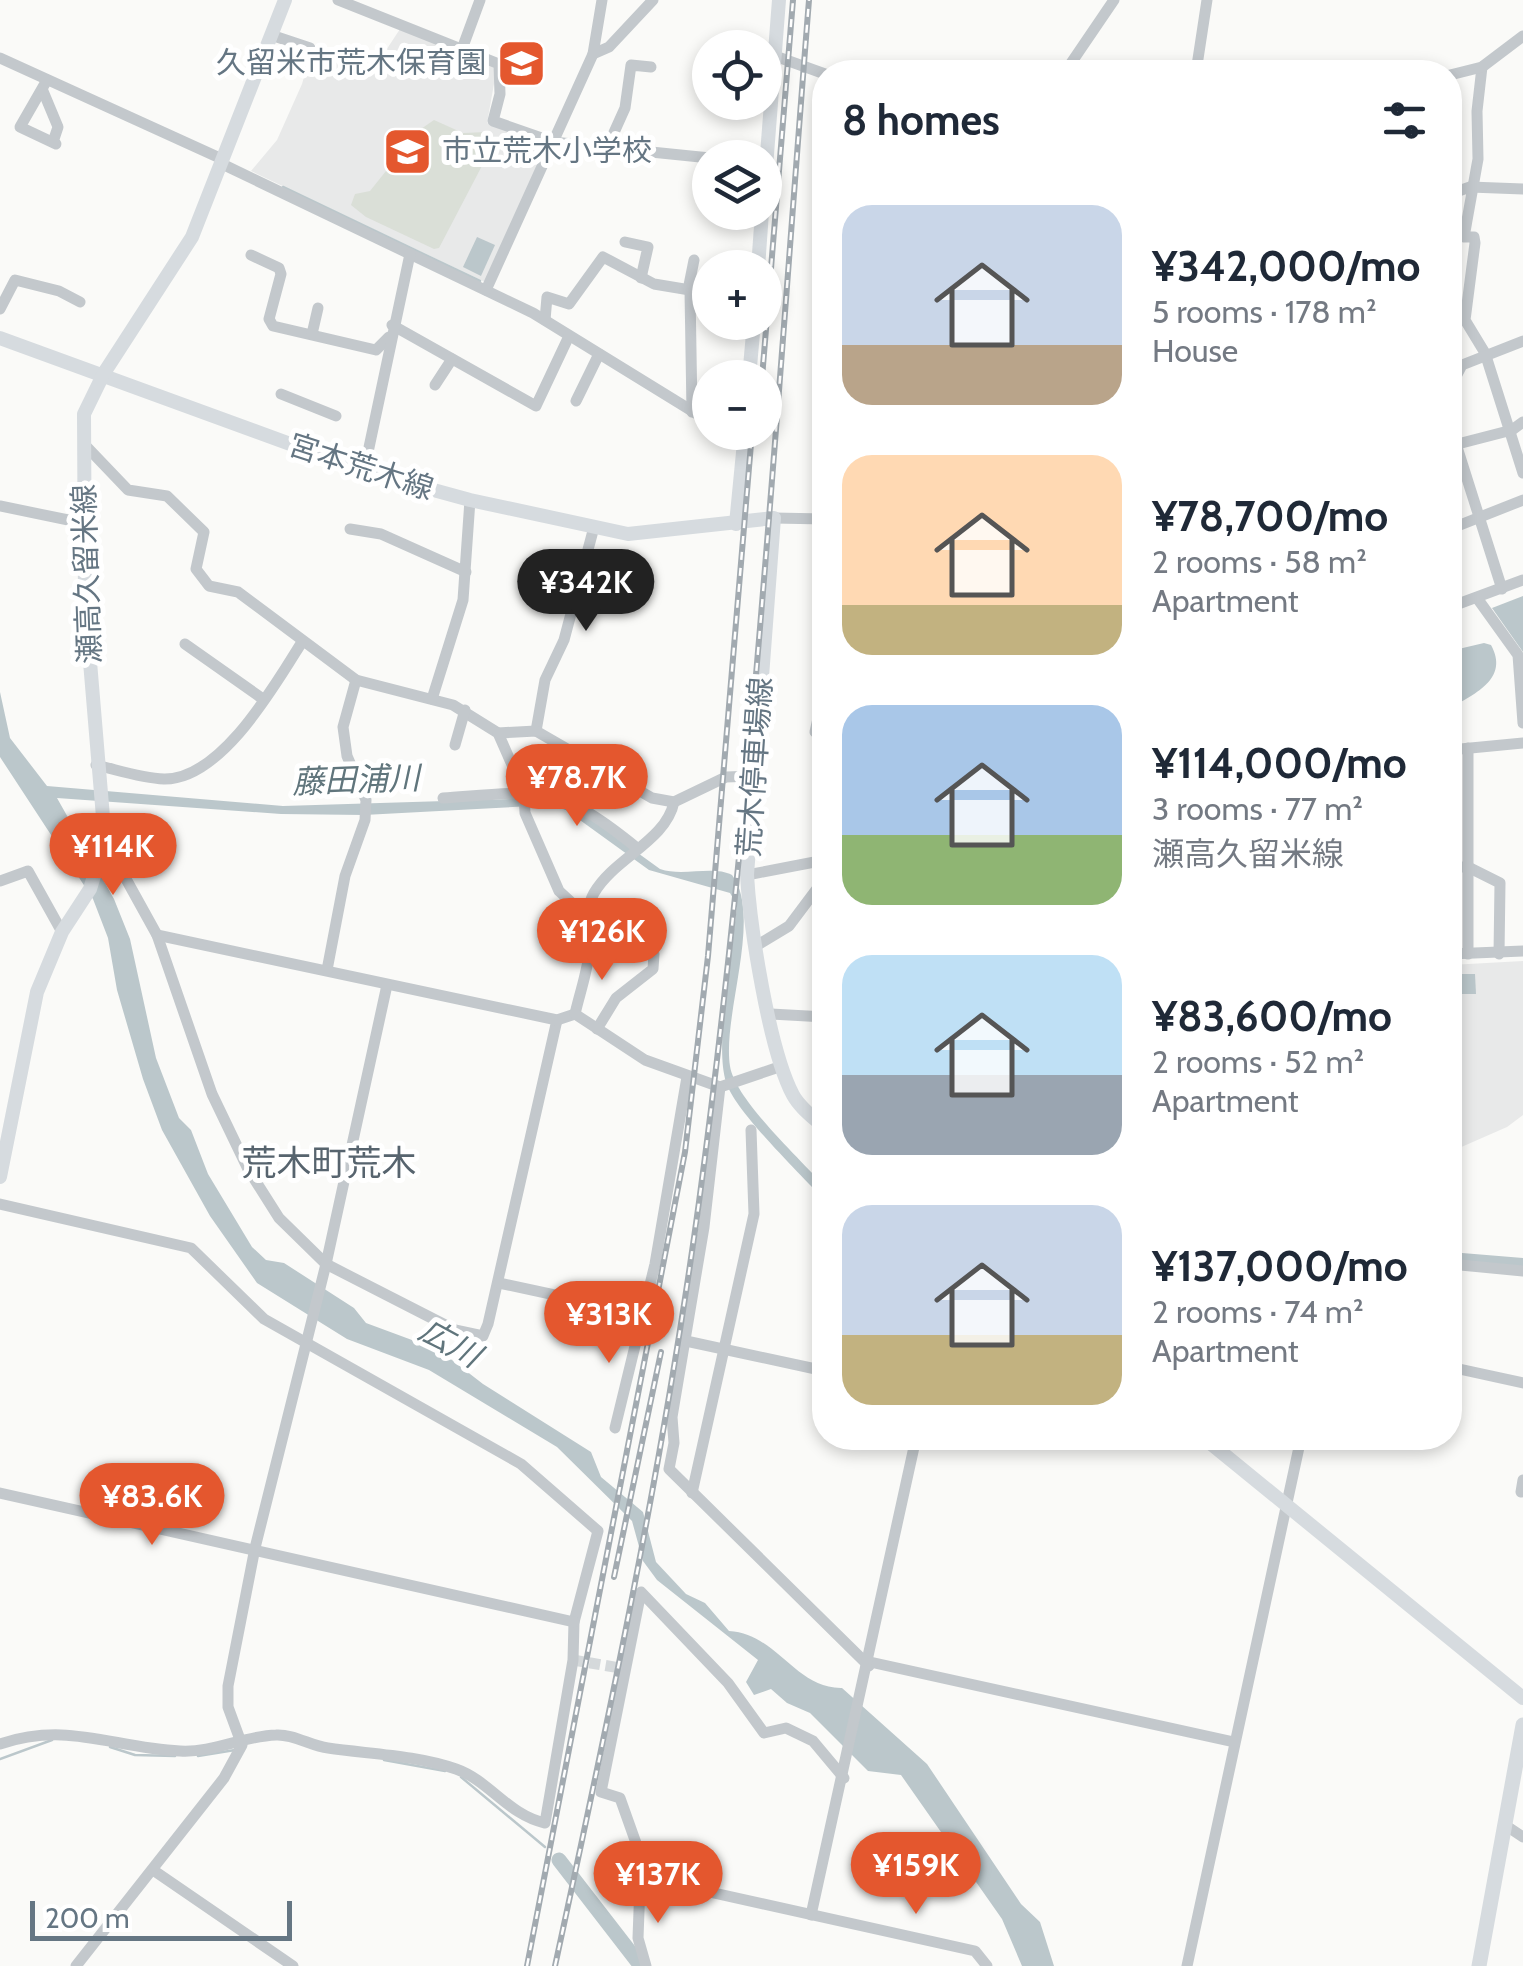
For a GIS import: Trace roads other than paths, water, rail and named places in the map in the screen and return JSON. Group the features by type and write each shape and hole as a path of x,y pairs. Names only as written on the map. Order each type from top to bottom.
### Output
{"highway":[{"path":"1479,1966 1523,1725"}],"main road":[{"name":"瀬高久留米線","path":"0,1176 37,992 103,859 105,841 96,765 83,523 84,414 104,373 192,237 285,0"},
{"path":"777,30 780,0"},
{"name":"宮本荒木線","path":"0,338 364,471 470,500 594,527 651,534 736,524"},
{"path":"743,450 736,524 774,518"},
{"name":"荒木停車場線","path":"774,518 747,874 756,946 782,1066 794,1097 812,1115"},
{"path":"1218,1450 1523,1698"}],"street":[{"path":"338,0 499,64 500,94 493,121 553,142 692,156"},
{"path":"462,49 480,0"},
{"path":"593,54 609,47 653,0"},
{"path":"1073,60 1114,0"},
{"path":"1198,60 1206,0"},
{"path":"486,290 593,54 598,1"},
{"path":"270,35 310,48 304,71"},
{"path":"1462,71 1482,67 1523,36"},
{"path":"0,58 45,86 221,161 545,320 692,412"},
{"path":"782,59 812,69"},
{"path":"607,148 625,108 631,65 651,66"},
{"path":"1482,67 1477,111 1478,159 1464,237 1474,237 1466,320 1518,426 1523,473"},
{"path":"45,86 58,127 55,143 20,126 45,86"},
{"path":"1462,190 1523,189"},
{"path":"625,242 648,247 641,278"},
{"path":"364,471 410,254"},
{"path":"251,255 279,268 281,274 269,319 272,326 376,350 391,331"},
{"path":"545,320 547,297 569,304 603,257 641,278 688,290"},
{"path":"692,270 688,290 692,412"},
{"path":"0,308 15,280 59,291 80,302"},
{"path":"312,334 318,308"},
{"path":"391,331 452,359 536,406 570,336"},
{"path":"1462,365 1523,341"},
{"path":"576,401 599,354"},
{"path":"435,385 452,359"},
{"path":"280,394 336,416"},
{"path":"1462,442 1518,426"},
{"path":"84,444 128,490 167,496 178,502 204,532 196,569 209,586 238,592 356,680 465,710 498,733 524,792 525,813 559,891 585,915"},
{"path":"1462,466 1502,588"},
{"path":"432,699 466,572 470,500"},
{"path":"1462,523 1523,500"},
{"path":"0,506 83,523"},
{"path":"774,518 812,518"},
{"path":"536,731 545,680 564,640 594,527"},
{"path":"350,530 381,534 466,572"},
{"path":"1462,603 1523,580"},
{"path":"1478,598 1518,655 1523,723"},
{"path":"96,765 167,779 192,773 218,754 263,700 302,642"},
{"path":"186,644 263,700"},
{"path":"326,970 345,876 365,820 366,800 347,756 344,727 356,680"},
{"path":"455,745 465,710"},
{"path":"498,733 536,731 652,798 674,802 726,777 754,776"},
{"path":"1462,749 1523,744"},
{"path":"1468,748 1468,954"},
{"path":"443,798 524,792 565,797 636,848"},
{"path":"575,1014 590,944 585,915 606,874 667,824 674,802"},
{"path":"105,841 157,935 212,1094 248,1170 279,1218 324,1268 455,1330 483,1336 558,1020"},
{"path":"747,874 812,862"},
{"path":"1462,867 1500,883 1499,954"},
{"path":"0,881 28,871 66,927"},
{"path":"756,946 789,926 812,895"},
{"path":"157,935 558,1020 575,1014"},
{"path":"590,944 654,954 653,968 641,982 616,998 598,1028"},
{"path":"1462,954 1523,951"},
{"path":"76,1966 224,1778 242,1745 228,1708 228,1686 255,1548 388,985"},
{"path":"575,1014 646,1060 720,1087 782,1066"},
{"path":"770,1014 812,1016"},
{"path":"615,1428 643,1314 688,1077"},
{"path":"720,1087 672,1417 674,1443 669,1470 869,1666 1234,1742"},
{"path":"692,1492 754,1214 751,1130"},
{"path":"0,1204 191,1248 264,1320 307,1339 521,1464 598,1531 574,1622 573,1660 545,1823 524,1819 476,1779 455,1768 326,1748 281,1734 184,1752 77,1733 45,1732 0,1744"},
{"path":"1462,1265 1523,1271"},
{"path":"498,1283 643,1314"},
{"path":"686,1341 812,1368"},
{"path":"1462,1370 1523,1383"},
{"path":"811,1915 869,1666 914,1450"},
{"path":"1186,1966 1298,1450"},
{"path":"0,1494 574,1622"},
{"path":"646,1966 638,1938 641,1858 620,1798 602,1792 642,1592 728,1683 764,1733 786,1728 813,1741 844,1778"},
{"path":"1504,1826 1523,1837"},
{"path":"153,1870 292,1966"},
{"path":"642,1877 975,1951 987,1966"}],"waterway":[{"path":"283,187 480,281"},
{"path":"0,1759 52,1740"},
{"path":"110,1747 135,1755 175,1756"},
{"path":"198,1756 235,1750"},
{"path":"384,1760 445,1771"},
{"path":"461,1777 545,1847"},
{"path":"559,1860 641,1966"}],"tunnel":[{"path":"573,1660 626,1669"}],"railway":[{"path":"763,360 793,0"},
{"path":"555,1966 653,1490 699,1202 749,752 809,0"},
{"path":"527,1966 685,1152 708,956 750,450"},
{"path":"614,1577 661,1352"}],"place":[{"name":"久留米市荒木保育園","path":"521,63"},
{"name":"市立荒木小学校","path":"407,151"}],"district":[{"name":"荒木町荒木","path":"329,1163"}],"water label":[{"name":"藤田浦川","path":"356,780"},
{"name":"広川","path":"450,1343"}]}
